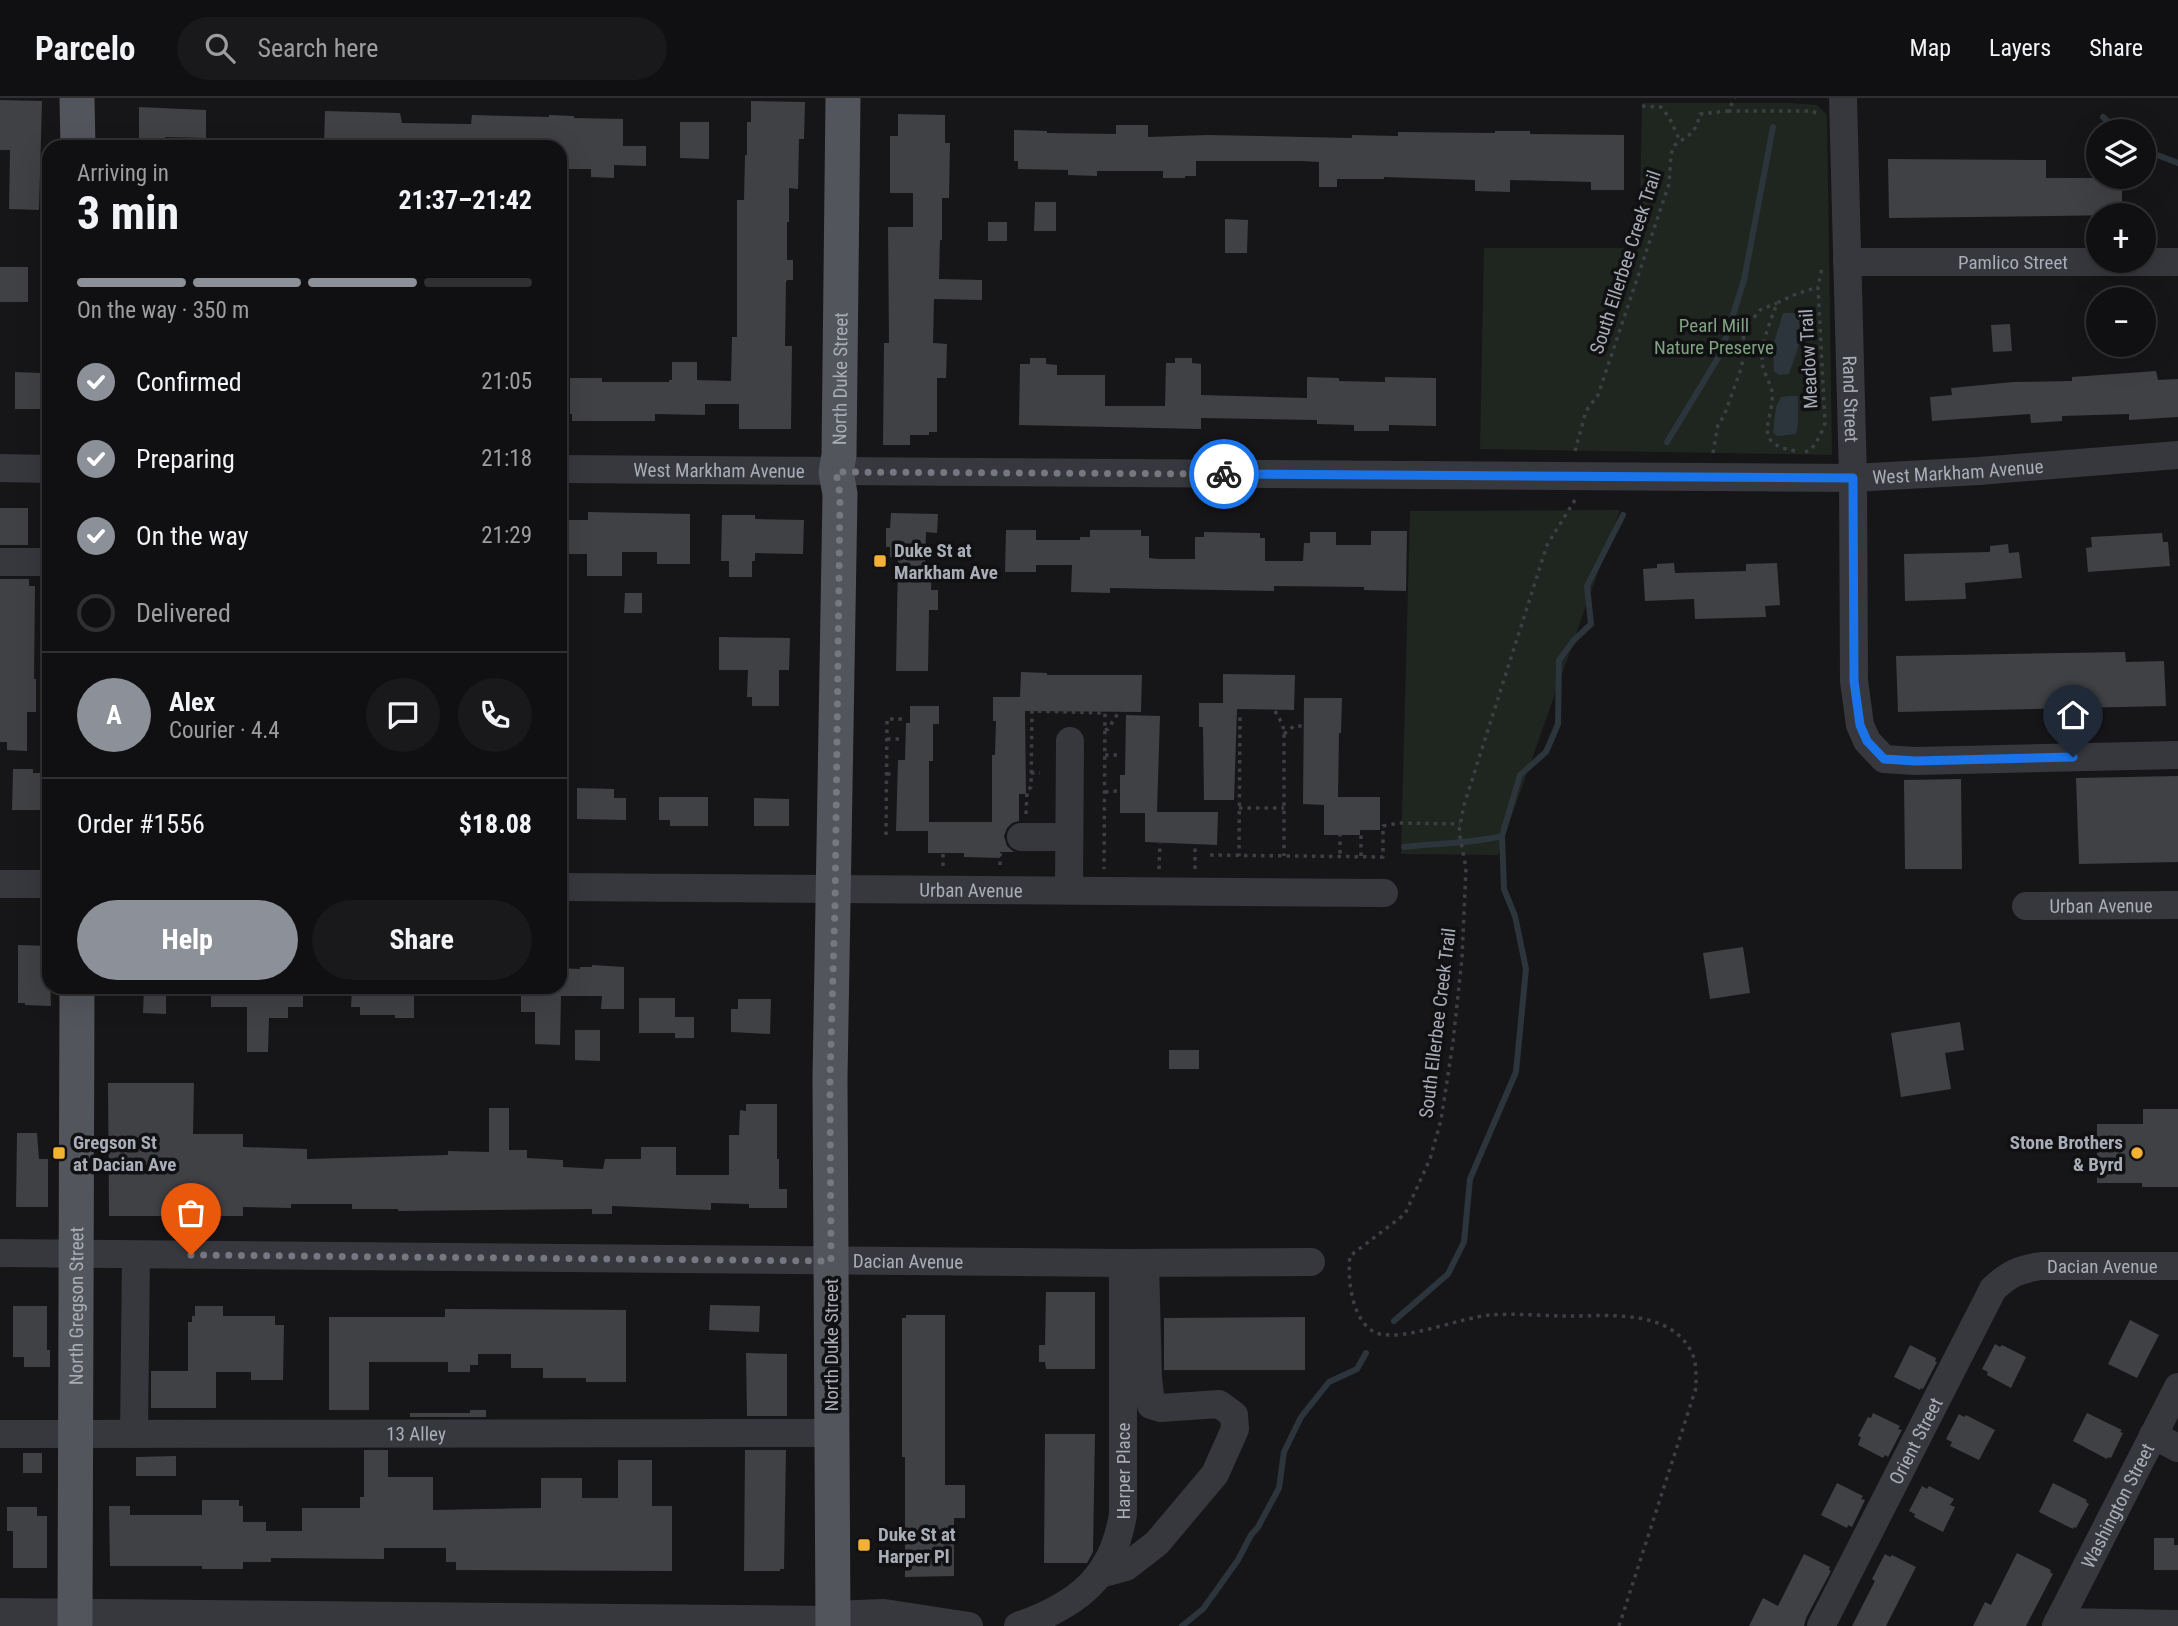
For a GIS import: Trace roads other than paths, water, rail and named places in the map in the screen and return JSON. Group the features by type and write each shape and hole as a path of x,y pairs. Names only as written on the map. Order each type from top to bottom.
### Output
{"main road":[{"path":"77,98 78,140"},
{"name":"North Duke Street","path":"833,1620 830,1079 835,889 840,494 836,472 839,455 843,98"},
{"name":"North Gregson Street","path":"75,1619 77,994"}],"street":[{"name":"Rand Street","path":"1843,98 1835,261 1853,478 1854,681 1860,725 1867,741 1884,759 1915,761 2178,755"},
{"name":"Pamlico Street","path":"1835,261 2178,262"},
{"name":"West Markham Avenue","path":"567,470 1853,478 2178,455"},
{"path":"0,468 42,469"},
{"path":"0,562 42,562"},
{"path":"1069,890 1070,741"},
{"path":"1021,837 1069,837"},
{"path":"0,884 42,884"},
{"name":"Urban Avenue","path":"567,887 1384,893"},
{"name":"Urban Avenue","path":"2025,906 2178,905"},
{"name":"Dacian Avenue","path":"0,1253 831,1261 1311,1262"},
{"path":"134,1434 136,1255"},
{"path":"1100,1574 1126,1567 1157,1543 1215,1474 1235,1429 1234,1415 1219,1404 1161,1409 1152,1405 1134,1263"},
{"name":"Harper Place","path":"1018,1626 1036,1620 1080,1594 1109,1563 1119,1538 1123,1514 1134,1263"},
{"name":"Dacian Avenue","path":"2025,1269 2041,1266 2178,1266"},
{"name":"Orient Street","path":"1821,1626 1993,1289 2007,1276 2025,1269"},
{"name":"Washington Street","path":"2057,1624 2166,1442 2178,1387"},
{"name":"13 Alley","path":"0,1434 831,1433"},
{"path":"0,1612 75,1619 833,1620 884,1614 969,1626"},
{"path":"2057,1624 2178,1624"}],"waterway":[{"path":"1667,442 1721,353 1744,280 1773,127"},
{"path":"2156,155 2178,163"},
{"path":"1394,1321 1448,1274 1464,1242 1470,1179 1516,1072 1526,969 1515,916 1504,889 1502,836 1520,775 1546,752 1558,724 1559,660 1591,624 1587,586 1623,515"},
{"path":"1404,847 1502,836"},
{"path":"1182,1626 1203,1609 1258,1527 1279,1488 1284,1452 1301,1417 1329,1382 1357,1369 1366,1353"}],"place":[{"name":"Duke St at Markham Ave","path":"880,561"},
{"name":"Gregson St at Dacian Ave","path":"59,1153"},
{"name":"Stone Brothers & Byrd","path":"2137,1153"},
{"name":"Duke St at Harper Pl","path":"864,1545"}],"park label":[{"name":"Pearl Mill Nature Preserve","path":"1714,336"}]}
